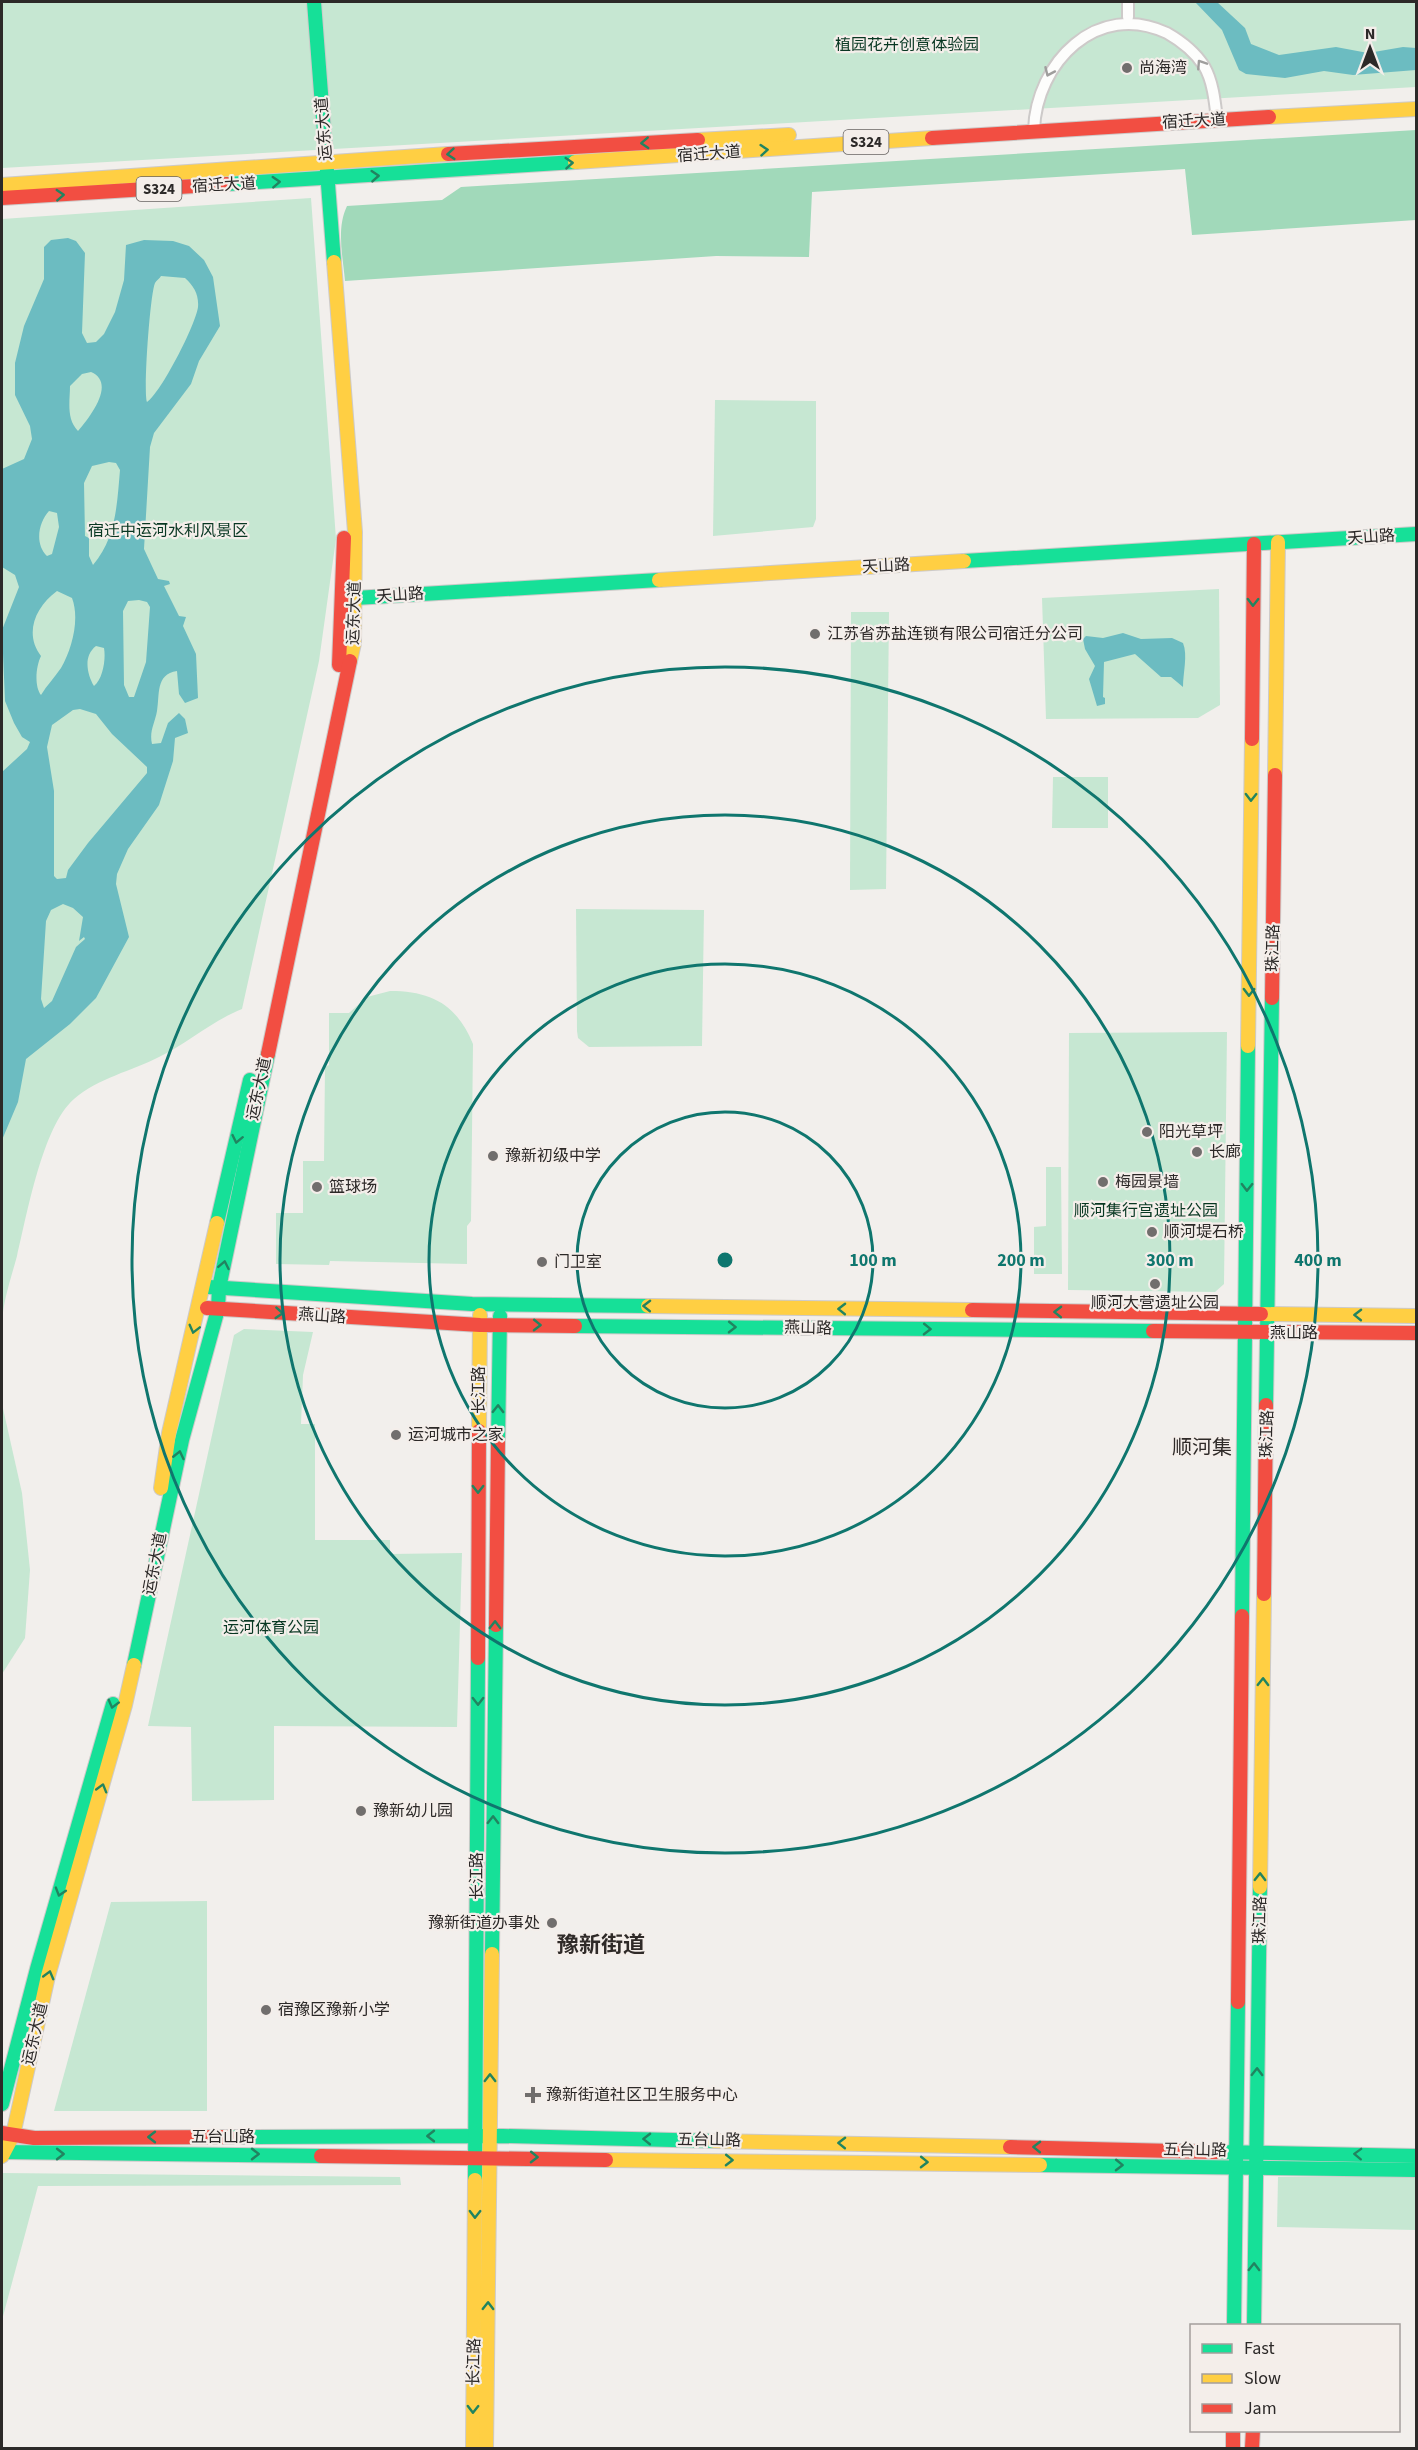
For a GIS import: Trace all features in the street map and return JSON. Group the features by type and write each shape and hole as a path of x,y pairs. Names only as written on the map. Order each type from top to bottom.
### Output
{"main road":[{"name":"运东大道","path":"303,2 322,164"},
{"name":"运东大道","path":"2,2104 37,1969 113,1703 161,1490 169,1433 205,1286 342,644 344,532 322,180 314,2"},
{"name":"宿迁大道","path":"1216,115 1416,98"},
{"name":"宿迁大道","path":"2,185 462,153 1216,115 1416,109"},
{"name":"宿迁大道","path":"2,198 322,180 1034,125"},
{"name":"运东大道","path":"2,2153 48,1976 125,1705 182,1440 218,1309 219,1288 352,656 355,532 322,180"},
{"name":"天山路","path":"1278,548 1416,534"},
{"name":"天山路","path":"355,603 1254,549 1416,545"},
{"name":"珠江路","path":"1254,2324 1278,548"},
{"name":"珠江路","path":"1234,2324 1254,549"},
{"name":"燕山路","path":"205,1286 319,1296 501,1305 1416,1316"},
{"name":"长江路","path":"481,1304 486,2448"},
{"name":"长江路","path":"483,2136 501,1305"},
{"name":"燕山路","path":"200,1307 480,1325 1416,1333"},
{"name":"五台山路","path":"7,2134 34,2138 483,2136 1416,2156"},
{"name":"五台山路","path":"2,2153 483,2156 1416,2170"},
{"name":"长江路","path":"473,2448 483,2156"},
{"path":"1233,2432 1233,2448"},
{"path":"1252,2448 1253,2432"}],"street":[{"path":"1128,2 1128,17"},
{"path":"1034,125 1052,64 1066,46 1083,33 1106,22 1128,17 1161,29 1194,54 1205,68 1216,115"}],"green space":[{"name":"植园花卉创意体验园","path":"2,2 1416,2 1416,87 2,168"},
{"path":"1416,130 1416,220 1192,235 1185,169 812,192 809,257 716,256 345,281 341,234 347,206 442,200 461,187"},
{"name":"宿迁中运河水利风景区","path":"311,198 336,539 319,661 242,1009 159,1057 104,1080 83,1092 63,1112 53,1130 37,1173 2,1323 2,219"},
{"path":"715,400 816,401 816,519 813,527 713,536"},
{"path":"1219,589 1220,705 1198,718 1046,719 1042,598"},
{"path":"851,612 889,612 886,889 850,890"},
{"path":"1053,777 1108,777 1108,828 1052,828"},
{"path":"576,909 704,910 702,1046 589,1047 578,1038"},
{"path":"390,991 418,994 441,1003 459,1019 473,1044 471,1221 467,1226 467,1264 330,1261 329,1265 276,1264 276,1213 303,1213 303,1161 324,1161 325,1067 329,1065 329,1013 349,1013 367,997"},
{"name":"顺河集行宫遗址公园","path":"1227,1032 1224,1284 1215,1292 1068,1290 1069,1033"},
{"path":"1046,1167 1061,1167 1062,1274 1034,1274 1034,1227 1046,1226"},
{"name":"运河体育公园","path":"244,1329 313,1332 303,1375 301,1424 315,1424 315,1540 390,1540 390,1554 462,1553 457,1727 274,1726 274,1800 192,1801 191,1727 148,1726 234,1335"},
{"path":"2,1404 22,1493 30,1570 25,1638 2,1674"},
{"path":"207,1901 207,2111 54,2111 111,1902"},
{"path":"2,2173 400,2177 401,2185 38,2186 2,2320"},
{"path":"1278,2177 1416,2177 1416,2230 1277,2227"}],"water":[{"path":"1195,2 1217,2 1245,28 1251,44 1279,55 1336,47 1368,53 1403,47 1416,48 1416,70 1353,75 1324,71 1285,78 1246,74 1239,70 1222,30"},
{"path":"68,238 76,241 85,253 82,333 87,343 96,342 104,334 115,312 124,280 126,245 144,240 173,241 189,246 204,260 213,277 220,326 199,361 191,384 154,433 150,447 144,549 158,579 169,581 170,584 164,586 179,616 186,617 183,626 196,654 198,698 185,703 179,694 177,671 165,676 162,681 152,731 152,744 161,743 168,723 179,713 185,719 188,733 175,738 173,761 159,805 128,849 117,874 116,884 129,937 96,998 70,1024 26,1059 18,1102 2,1140 2,772 27,749 30,742 22,737 5,701 2,630 19,587 15,575 2,567 2,469 24,459 32,439 30,426 15,395 15,363 24,326 44,279 44,247 51,240","holes":["161,276 185,278 195,291 198,307 177,358 161,386 147,402 146,363 155,283","91,372 98,377 101,384 101,392 94,410 78,431 70,415 70,386 82,374","109,462 116,463 120,470 111,532 101,555 93,565 89,556 89,538 85,536 84,483 92,466","49,511 57,513 59,527 52,554 47,556 39,539 43,521","57,591 72,598 75,624 65,660 41,695 37,687 36,676 41,656 33,639 33,630 34,621 43,605","128,601 147,602 150,607 146,662 134,697 129,697 124,685 123,611","96,646 104,648 103,668 100,679 94,686 88,671 89,655","80,709 96,714 112,734 147,767 147,773 88,843 68,870 66,878 57,879 54,876 54,791 47,747 52,725 73,710","63,904 73,908 83,917 79,941 84,937 85,939 76,947 52,1001 44,1008 41,999 46,921 51,910"]},
{"path":"1123,633 1141,639 1172,638 1183,643 1185,659 1183,687 1171,677 1161,677 1135,654 1104,662 1103,697 1105,704 1097,706 1089,679 1095,666 1085,649 1083,639 1086,636 1103,638"}],"traffic: fast":[{"path":"314,2 334,262"},
{"path":"227,184 575,162"},
{"path":"964,561 1416,534"},
{"path":"355,598 659,580"},
{"path":"1266,1405 1272,998"},
{"path":"1242,1616 1248,1046"},
{"path":"134,1665 182,1440 218,1309 219,1288 268,1054"},
{"path":"217,1223 250,1080"},
{"path":"209,1287 472,1304 648,1306"},
{"path":"498,1441 500,1316"},
{"path":"575,1326 1153,1331"},
{"path":"492,1954 496,1625"},
{"path":"475,2180 478,1658"},
{"path":"2,2104 37,1969 113,1704"},
{"path":"1254,2324 1260,1887"},
{"path":"1234,2324 1238,2002"},
{"path":"229,2137 503,2136 714,2141"},
{"path":"2,2152 321,2156"},
{"path":"1216,2152 1416,2156"},
{"path":"1040,2165 1416,2170"}],"traffic: slow":[{"path":"1269,117 1416,109"},
{"path":"698,140 789,135"},
{"path":"575,162 932,138"},
{"path":"2,185 448,154"},
{"path":"334,262 355,532 354,643 350,661"},
{"path":"1275,775 1278,542"},
{"path":"659,580 964,561"},
{"path":"1248,1046 1252,739"},
{"path":"161,1488 169,1433 217,1223"},
{"path":"648,1306 972,1310"},
{"path":"1261,1314 1416,1316"},
{"path":"479,1431 480,1315"},
{"path":"1260,1887 1264,1594"},
{"path":"2,2156 13,2135 48,1976 125,1705 134,1665"},
{"path":"486,2448 492,1954"},
{"path":"714,2141 1010,2147"},
{"path":"606,2160 1040,2165"},
{"path":"473,2448 475,2180"}],"traffic: jam":[{"path":"932,138 1269,117"},
{"path":"448,154 698,140"},
{"path":"2,198 227,184"},
{"path":"339,665 344,538"},
{"path":"1252,739 1254,544"},
{"path":"268,1054 350,661"},
{"path":"1272,998 1275,775"},
{"path":"207,1308 480,1325 575,1326"},
{"path":"972,1310 1261,1314"},
{"path":"1153,1331 1416,1333"},
{"path":"1264,1594 1266,1405"},
{"path":"478,1658 479,1431"},
{"path":"496,1625 498,1441"},
{"path":"1238,2002 1242,1616"},
{"path":"2,2133 34,2138 229,2137"},
{"path":"1010,2147 1216,2152"},
{"path":"321,2156 606,2160"},
{"path":"1233,2432 1233,2448"},
{"path":"1252,2448 1253,2432"}],"place":[{"name":"尚海湾","path":"1127,68"},
{"name":"江苏省苏盐连锁有限公司宿迁分公司","path":"815,634"},
{"name":"阳光草坪","path":"1147,1132"},
{"name":"长廊","path":"1197,1152"},
{"name":"豫新初级中学","path":"493,1156"},
{"name":"梅园景墙","path":"1103,1182"},
{"name":"篮球场","path":"317,1187"},
{"name":"顺河堤石桥","path":"1152,1232"},
{"name":"门卫室","path":"542,1262"},
{"name":"顺河大营遗址公园","path":"1155,1284"},
{"name":"运河城市之家","path":"396,1435"},
{"name":"豫新幼儿园","path":"361,1811"},
{"name":"豫新街道办事处","path":"552,1923"},
{"name":"宿豫区豫新小学","path":"266,2010"},
{"name":"豫新街道社区卫生服务中心","path":"533,2095"}],"district":[{"name":"顺河集","path":"1202,1448"},
{"name":"豫新街道","path":"601,1945"}]}
